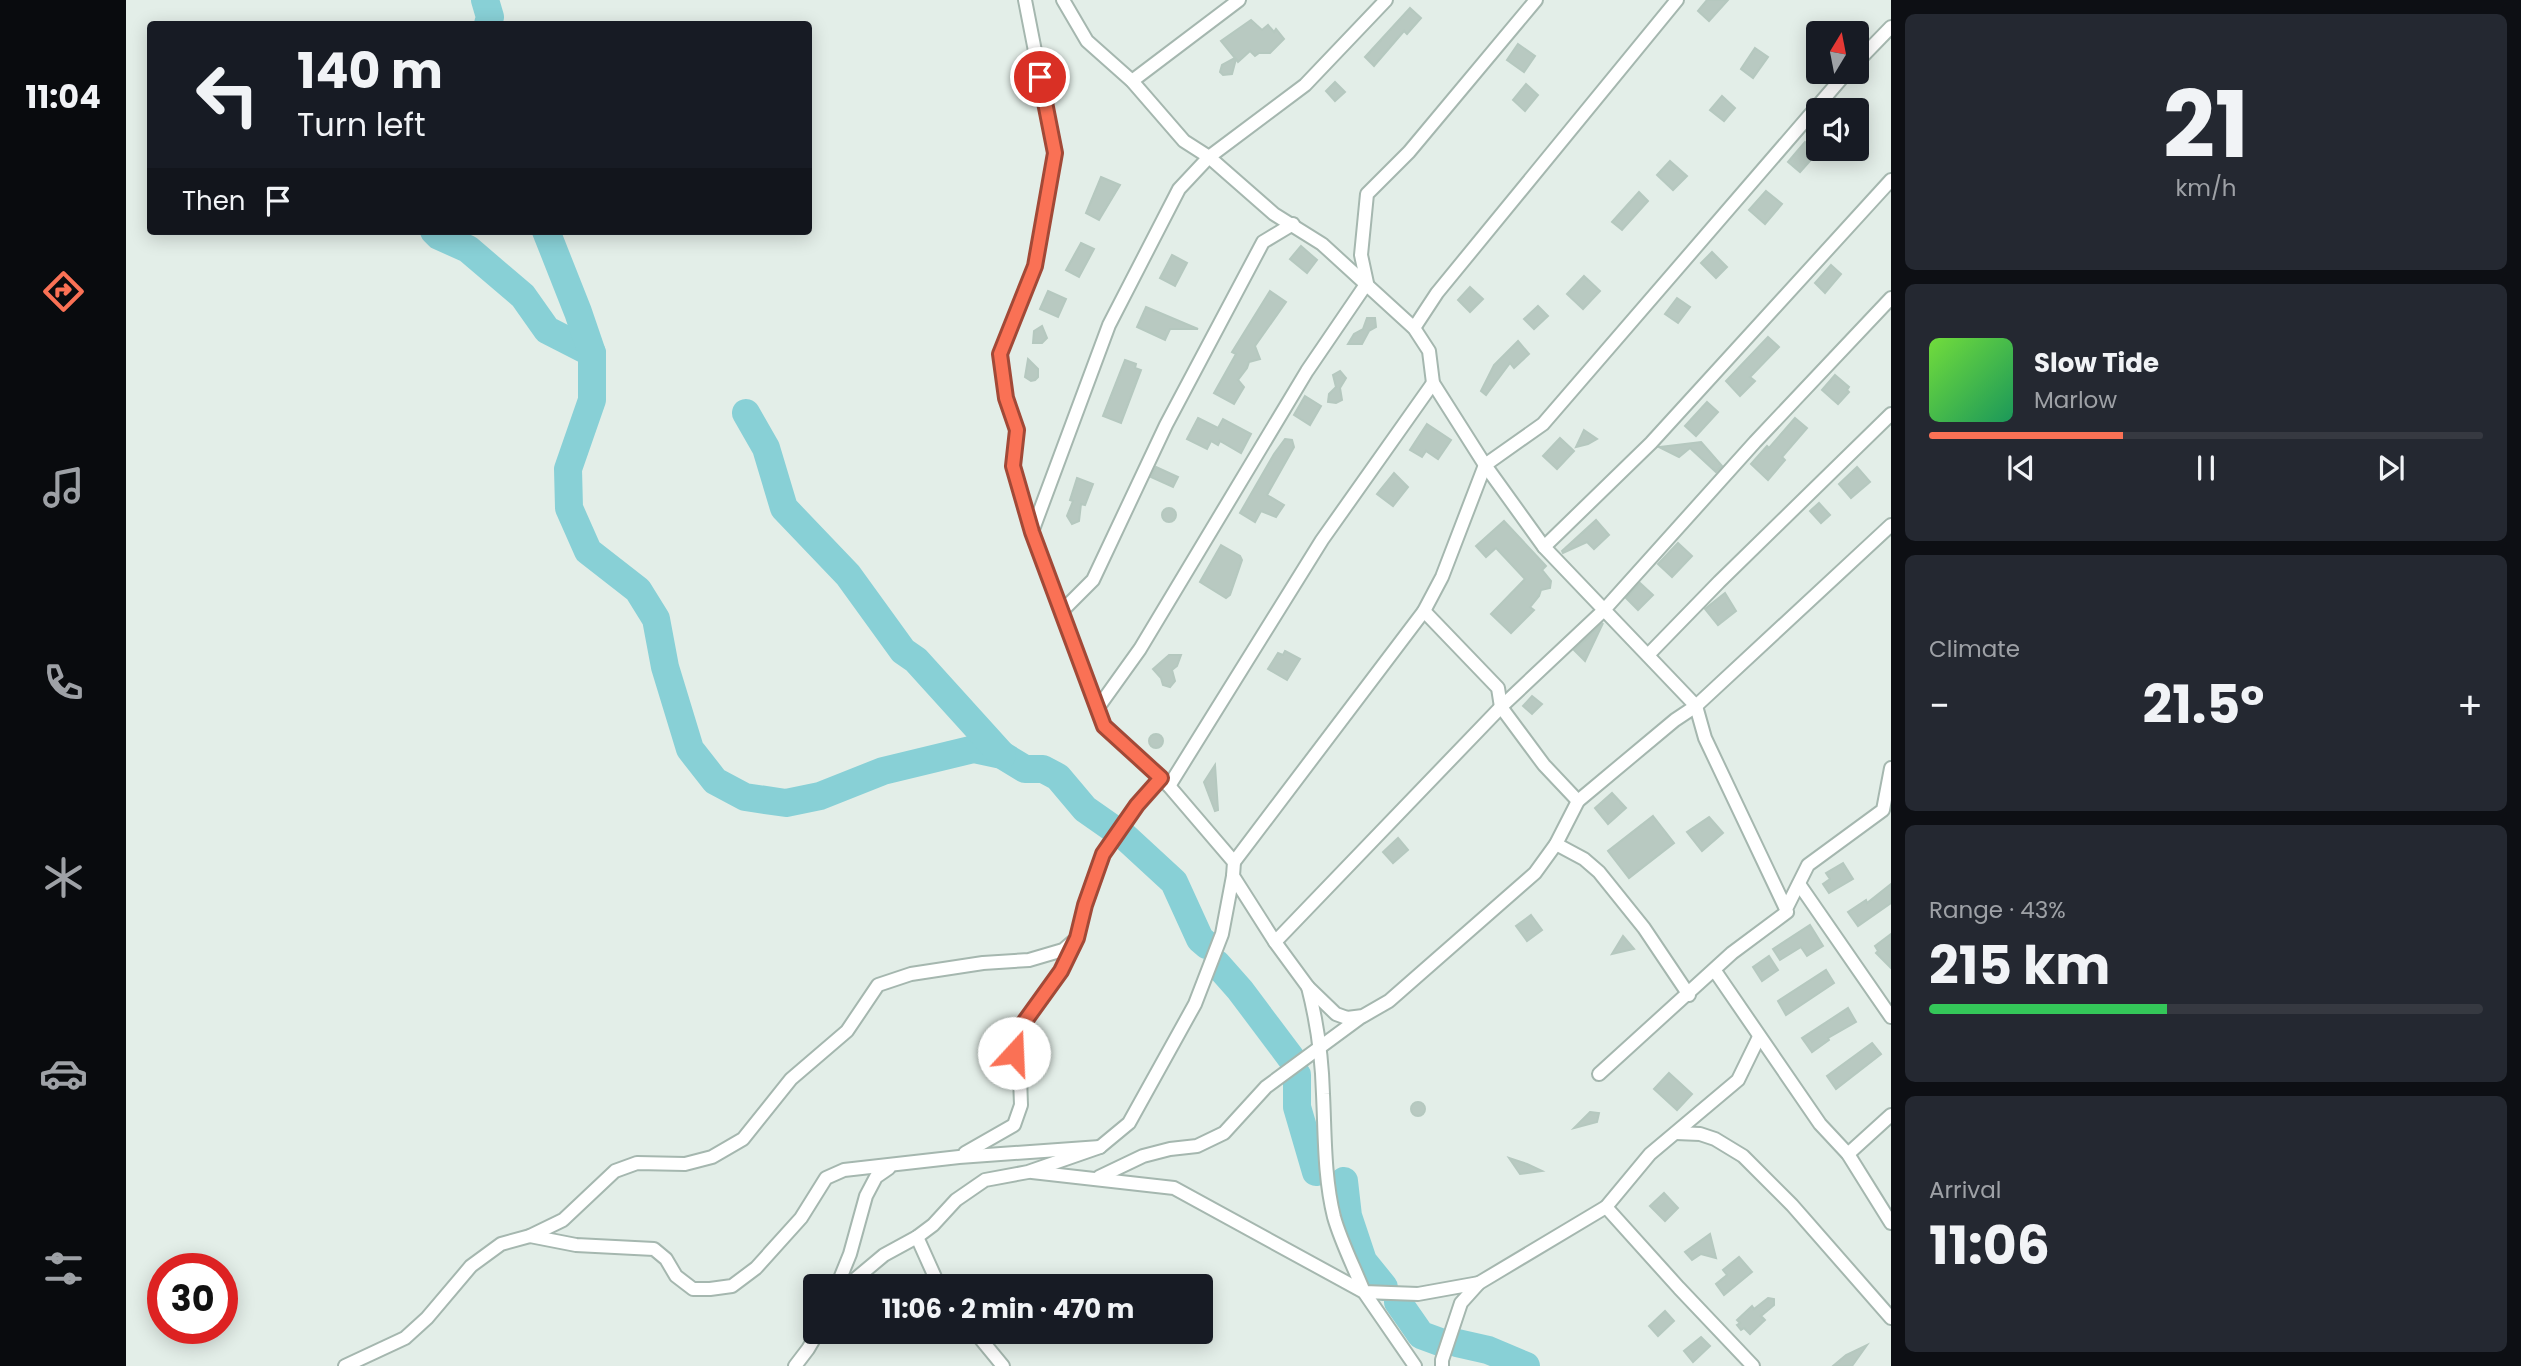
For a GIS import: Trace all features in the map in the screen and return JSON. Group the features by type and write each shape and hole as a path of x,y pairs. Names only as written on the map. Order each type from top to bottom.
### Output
{"street":[{"path":"1025,0 1055,153 1035,266 1000,354 1006,398 1017,430 1013,466 1032,532 1104,726 1165,782 1234,862"},
{"path":"1063,0 1087,41 1132,81 1184,141 1209,157 1274,214 1322,244 1414,328 1429,351 1433,383 1485,465 1544,547 1696,706 1705,738 1786,909"},
{"path":"1132,81 1239,0"},
{"path":"1032,532 1109,325 1179,189 1209,157 1306,85 1386,0"},
{"path":"1097,709 1140,649 1307,371 1367,283 1361,255 1367,194 1409,152 1536,0"},
{"path":"1414,328 1437,293 1677,0"},
{"path":"1869,50 1891,27"},
{"path":"861,1274 884,1255 918,1237 956,1200 985,1180 1028,1172 1100,1147 1129,1123 1195,1004 1222,934 1234,862 1424,611 1442,577 1485,465 1543,424 1837,84"},
{"path":"1544,547 1651,443 1891,180"},
{"path":"1062,611 1093,580 1166,425 1263,242 1293,225"},
{"path":"1275,942 1501,707 1604,610 1755,442 1891,298"},
{"path":"959,1157 1014,1125 1021,1105 1020,1077 1014,1053 1020,1028 1061,971 1077,938 1085,905 1103,854 1137,805 1165,782 1322,540 1433,383"},
{"path":"1648,655 1891,414"},
{"path":"1096,1178 1143,1156 1197,1146 1224,1133 1266,1087 1320,1046 1388,1001 1535,873 1556,844 1578,801 1675,720 1696,706 1891,525"},
{"path":"1424,611 1498,688 1501,707 1544,765 1578,801"},
{"path":"1599,1073 1689,995 1732,953 1787,912 1786,909 1808,865 1887,815 1891,768"},
{"path":"1556,844 1584,859 1599,872 1644,928 1689,995"},
{"path":"1233,876 1275,942 1308,987 1336,1014 1347,1018 1363,1016"},
{"path":"1800,884 1891,1017"},
{"path":"345,1366 405,1338 427,1318 471,1266 501,1244 530,1236 563,1220 615,1171 637,1163 685,1164 698,1161 712,1157 743,1139 791,1079 847,1031 878,985 911,974 983,963 1029,960 1063,950 1077,938"},
{"path":"1715,971 1820,1125 1848,1154 1891,1223"},
{"path":"1308,987 1320,1046 1324,1092 1324,1143 1334,1217 1364,1292 1415,1366"},
{"path":"1443,1366 1442,1360 1461,1303 1479,1283 1606,1207 1650,1154 1738,1080 1759,1037"},
{"path":"1848,1154 1891,1115"},
{"path":"1676,1133 1700,1134 1715,1139 1743,1156 1792,1205 1891,1318"},
{"path":"530,1236 576,1245 654,1249 666,1259 676,1276 693,1289 732,1286 756,1268 801,1218 826,1178 844,1170 959,1157 1100,1147"},
{"path":"841,1274 850,1254 866,1196 876,1177 892,1165"},
{"path":"1028,1172 1174,1188 1364,1292 1418,1294 1479,1283"},
{"path":"1606,1207 1753,1366"},
{"path":"918,1237 934,1274"},
{"path":"795,1366 810,1344"},
{"path":"985,1344 1003,1366"}],"building":[{"path":"1707,0 1728,0 1709,21 1698,11"},
{"path":"1410,8 1421,18 1407,34 1404,31 1374,66 1365,57"},
{"path":"1251,20 1262,30 1268,25 1274,32 1276,29 1284,39 1270,53 1259,53 1255,56 1250,51 1238,62 1236,59 1232,74 1223,75 1220,72 1222,65 1235,58 1221,41"},
{"path":"1518,44 1535,56 1524,72 1507,60"},
{"path":"1755,48 1768,57 1753,78 1741,69"},
{"path":"1335,82 1345,92 1335,101 1326,91"},
{"path":"1526,84 1538,95 1525,111 1513,100"},
{"path":"1722,96 1735,108 1724,121 1710,110"},
{"path":"1805,142 1806,161 1810,161 1800,172 1788,162"},
{"path":"1670,161 1687,176 1673,190 1657,175"},
{"path":"1101,177 1120,185 1099,220 1086,213"},
{"path":"1766,191 1782,204 1765,224 1749,210"},
{"path":"1639,192 1648,201 1622,230 1612,222"},
{"path":"1081,243 1094,249 1079,277 1066,270"},
{"path":"1301,246 1317,260 1307,273 1290,259"},
{"path":"1712,252 1727,267 1716,278 1701,263"},
{"path":"1172,255 1187,263 1175,286 1160,278"},
{"path":"1831,265 1841,274 1825,293 1815,283"},
{"path":"1584,276 1600,291 1583,309 1567,294"},
{"path":"1470,287 1483,299 1470,312 1458,300"},
{"path":"1048,291 1066,299 1058,317 1040,309"},
{"path":"1270,291 1286,302 1255,346 1260,359 1249,362 1238,380 1244,387 1234,404 1214,393 1236,354 1232,352"},
{"path":"1677,298 1690,307 1678,323 1665,314"},
{"path":"1538,306 1548,316 1534,329 1524,319"},
{"path":"1146,307 1198,329 1170,329 1165,340 1137,327"},
{"path":"1367,318 1375,318 1376,327 1369,331 1362,344 1348,344 1354,334 1363,329"},
{"path":"1042,326 1047,338 1042,343 1033,343 1034,331"},
{"path":"1768,337 1779,347 1750,377 1755,381 1740,396 1726,381"},
{"path":"1518,341 1529,354 1514,368 1510,363 1486,395 1481,391 1494,365"},
{"path":"1028,359 1038,369 1038,377 1031,381 1025,377"},
{"path":"1125,360 1136,364 1135,368 1141,370 1121,423 1103,416"},
{"path":"1340,371 1346,378 1340,388 1342,400 1336,403 1328,402 1329,394 1336,387 1333,375"},
{"path":"1835,375 1849,387 1849,392 1838,404 1822,390"},
{"path":"1305,396 1321,406 1310,425 1294,415"},
{"path":"1707,402 1718,412 1696,436 1685,426"},
{"path":"1198,418 1218,428 1223,419 1251,434 1241,453 1220,441 1218,445 1211,441 1207,449 1187,439"},
{"path":"1795,418 1807,428 1782,457 1785,460 1768,480 1751,464"},
{"path":"1427,424 1451,440 1438,459 1426,451 1422,457 1410,450"},
{"path":"1584,430 1597,439 1576,447"},
{"path":"1560,438 1574,451 1557,469 1543,456"},
{"path":"1285,439 1292,440 1294,447 1267,495 1284,505 1276,517 1261,511 1255,522 1240,513"},
{"path":"1701,442 1722,466 1716,472 1690,448 1679,457 1659,447"},
{"path":"1156,467 1178,477 1173,487 1151,477"},
{"path":"1857,467 1870,482 1851,498 1839,484"},
{"path":"1394,473 1408,487 1393,506 1377,494"},
{"path":"1077,478 1093,484 1085,505 1081,504 1079,521 1072,524 1067,516"},
{"path":"1819,503 1830,515 1821,523 1810,511"},
{"path":"1166,508 1172,508 1176,515 1172,522 1166,522 1162,518 1162,512"},
{"path":"1596,520 1609,535 1594,549 1587,542 1563,553 1562,551"},
{"path":"1504,521 1546,566 1542,570 1551,581 1550,588 1541,590 1530,607 1534,610 1511,633 1491,614 1525,579 1496,548 1486,557 1476,546"},
{"path":"1678,543 1692,556 1672,577 1658,564"},
{"path":"1221,545 1242,560 1230,595 1226,598 1200,582"},
{"path":"1640,583 1653,595 1638,610 1626,598"},
{"path":"1725,593 1736,611 1718,625 1705,609"},
{"path":"1603,623 1585,661 1574,650"},
{"path":"1285,651 1300,659 1287,680 1268,669 1278,653 1283,655"},
{"path":"1169,655 1181,655 1177,666 1172,670 1175,681 1170,687 1163,685 1153,669"},
{"path":"1532,696 1542,704 1532,714 1523,706"},
{"path":"1153,734 1159,734 1163,741 1159,748 1153,748 1149,744 1149,738"},
{"path":"1215,765 1218,810 1215,811 1204,782"},
{"path":"1612,793 1626,808 1608,824 1595,808"},
{"path":"1653,816 1674,843 1629,878 1608,851"},
{"path":"1709,817 1723,833 1702,851 1687,832"},
{"path":"1398,838 1408,850 1393,863 1383,852"},
{"path":"1843,863 1853,879 1829,893 1823,884 1830,879 1826,873"},
{"path":"1891,884 1891,903 1858,926 1848,912 1866,900 1867,903"},
{"path":"1531,915 1542,930 1527,941 1516,926"},
{"path":"1810,925 1823,946 1807,956 1801,947 1780,960 1773,949"},
{"path":"1891,934 1891,968 1876,953 1878,951 1875,946"},
{"path":"1623,936 1634,949 1612,954"},
{"path":"1769,956 1778,970 1762,981 1753,967"},
{"path":"1826,970 1834,983 1786,1015 1778,1001"},
{"path":"1848,1008 1856,1022 1828,1038 1829,1040 1812,1052 1802,1038"},
{"path":"1872,1043 1881,1054 1836,1089 1827,1076"},
{"path":"1669,1073 1692,1094 1677,1110 1654,1089"},
{"path":"1415,1102 1421,1102 1425,1109 1421,1116 1415,1116 1411,1112 1411,1106"},
{"path":"1590,1112 1599,1113 1597,1122 1574,1128"},
{"path":"1509,1158 1527,1164 1542,1171 1520,1174"},
{"path":"1664,1193 1678,1208 1665,1221 1650,1206"},
{"path":"1710,1234 1716,1258 1701,1254 1692,1260 1685,1252"},
{"path":"1739,1257 1752,1272 1724,1295 1716,1284 1727,1275 1723,1270"},
{"path":"1768,1298 1774,1299 1774,1305 1761,1316 1765,1320 1750,1334 1744,1328 1741,1330 1737,1320 1752,1306 1754,1309"},
{"path":"1665,1311 1674,1321 1658,1336 1649,1326"},
{"path":"1701,1337 1710,1346 1693,1362 1684,1351"},
{"path":"1867,1345 1852,1366 1833,1366 1846,1355"}],"waterway":[{"path":"485,0 489,21"},
{"path":"438,235 468,249 523,296 547,330 592,353"},
{"path":"548,235 592,353 592,400 568,469 569,508 588,551 638,590 656,619 665,667 690,749 715,781 745,797 786,803 820,796 883,771 974,749 1002,755 1025,769 1043,769 1058,777 1085,809 1115,830"},
{"path":"746,413 766,448 784,508 848,575 903,651 916,660 1002,755"},
{"path":"1123,835 1174,882 1200,939 1207,945"},
{"path":"1217,964 1291,1058"},
{"path":"1297,1075 1297,1107 1316,1172"},
{"path":"1344,1181 1348,1216 1363,1261 1384,1287"},
{"path":"1398,1302 1421,1335 1440,1342"},
{"path":"1457,1343 1488,1350 1526,1366"}],"route":[{"path":"1014,1053 1020,1028 1061,971 1077,938 1085,905 1103,854 1137,805 1161,778 1104,726 1032,532 1013,466 1017,430 1006,398 1000,354 1035,266 1055,153 1040,77"}]}
